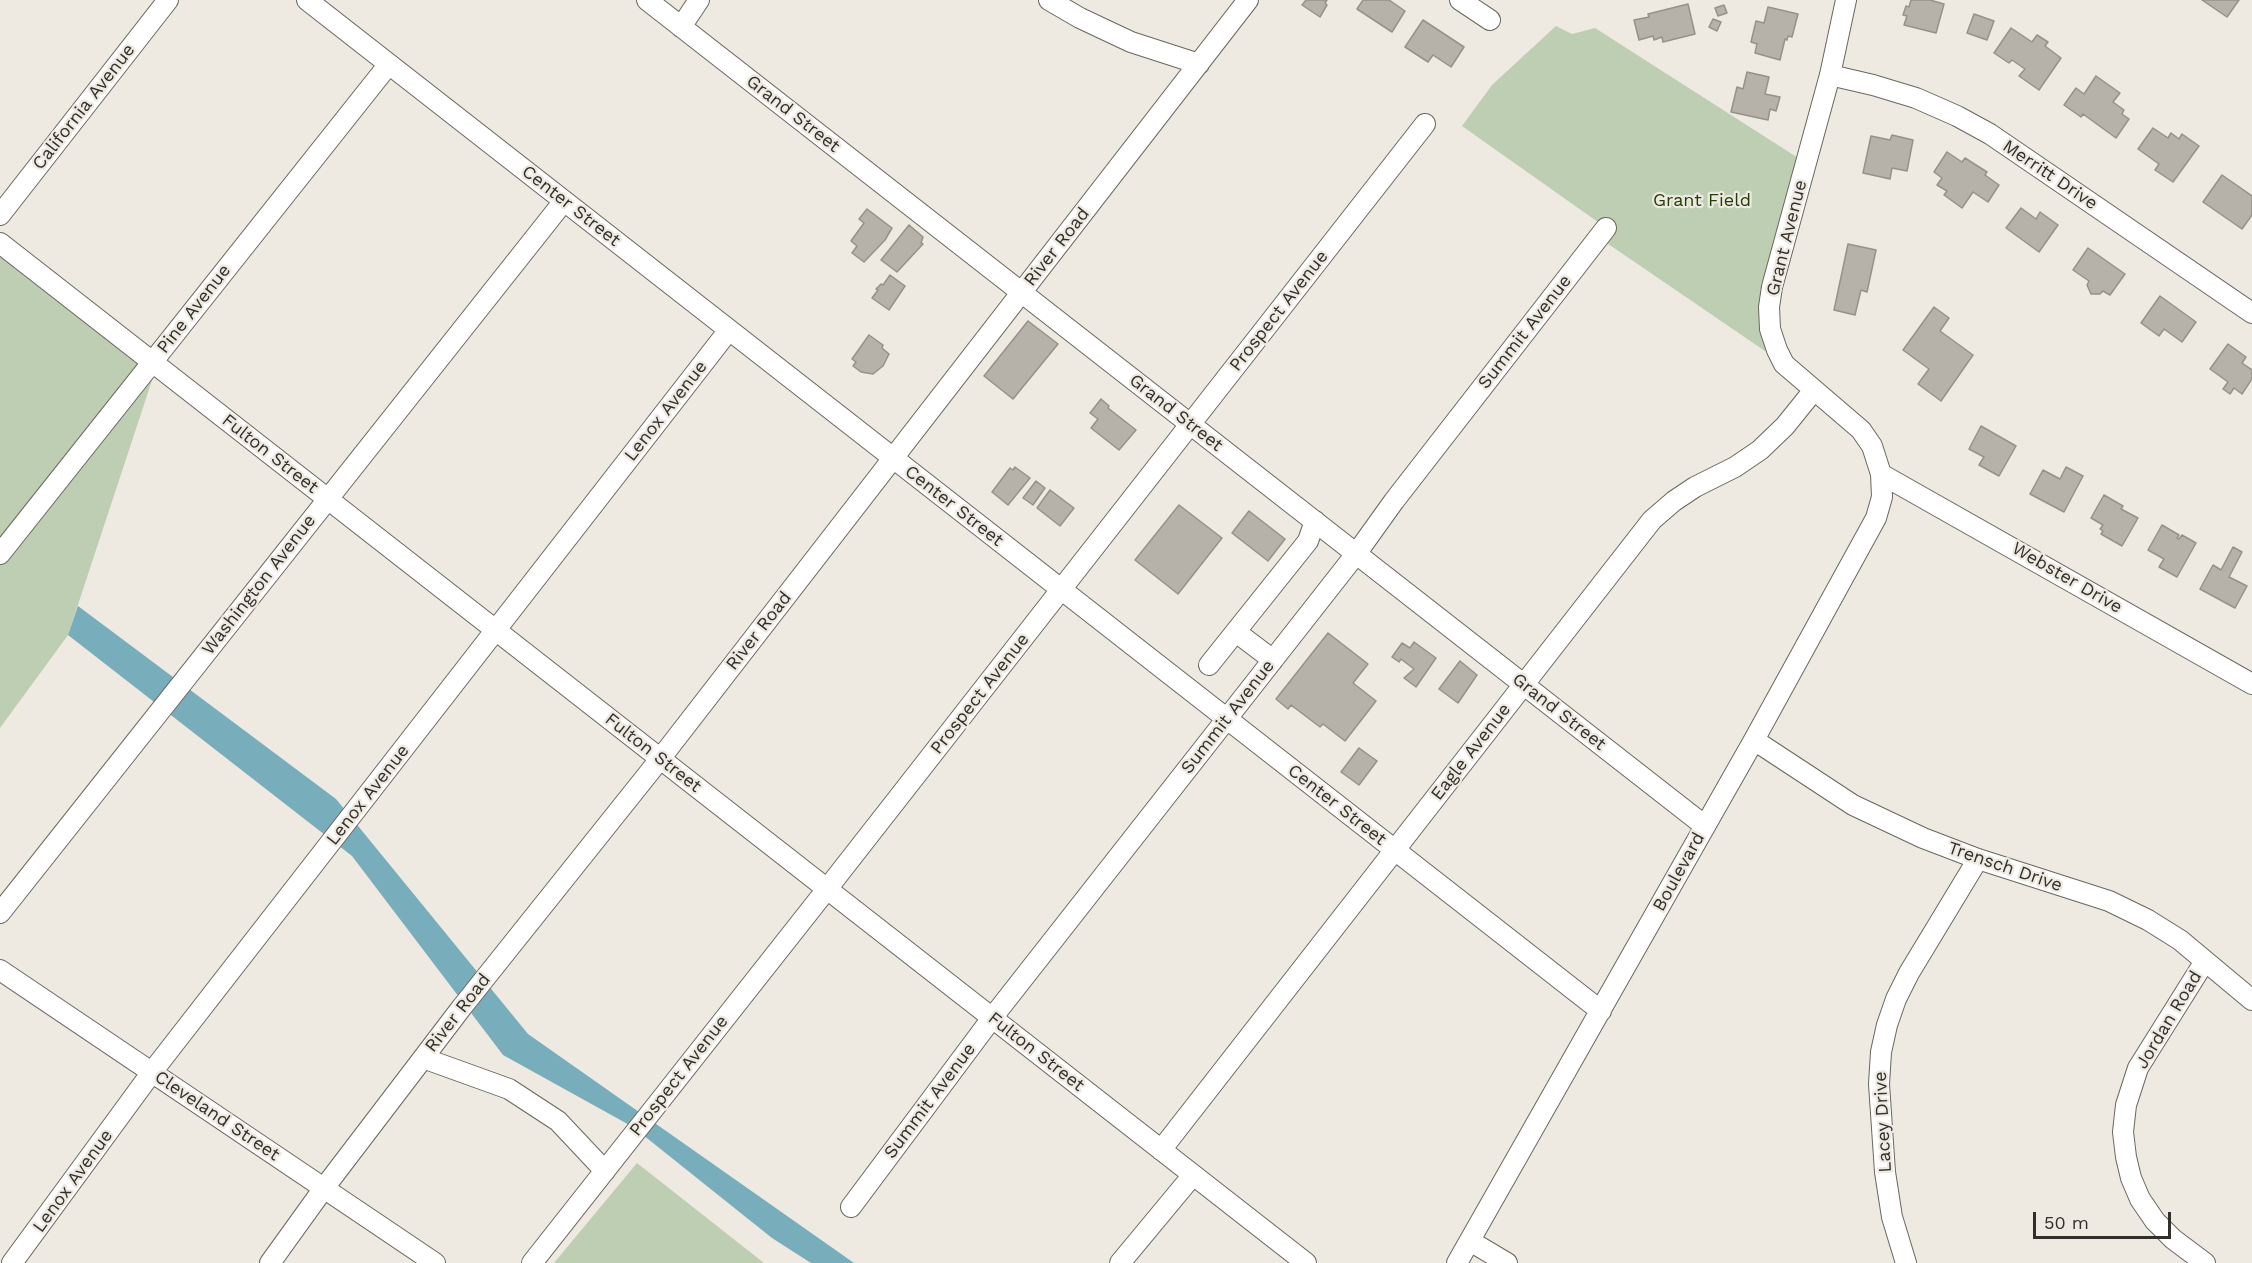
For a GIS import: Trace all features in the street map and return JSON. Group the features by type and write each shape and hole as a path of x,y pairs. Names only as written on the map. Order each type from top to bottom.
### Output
{"street":[{"name":"California Avenue","path":"0,215 168,0"},
{"name":"Center Street","path":"306,0 1601,1011"},
{"name":"Grand Street","path":"647,0 1705,826"},
{"path":"681,27 699,0"},
{"path":"1049,0 1080,18 1131,42 1199,64"},
{"name":"River Road","path":"270,1263 462,1007 660,759 1248,0"},
{"path":"1460,0 1490,20"},
{"name":"Grant Avenue","path":"1846,0 1830,75 1772,287 1769,307 1770,329 1780,357 1785,364 1861,430 1872,446 1881,474"},
{"name":"Pine Avenue","path":"0,554 389,64"},
{"name":"Merritt Drive","path":"1830,75 1916,98 1990,134 2252,313"},
{"name":"Prospect Avenue","path":"532,1263 1425,124"},
{"name":"Washington Avenue","path":"0,913 564,201"},
{"name":"Summit Avenue","path":"851,1207 992,1018 1356,554 1394,501 1606,228"},
{"name":"Fulton Street","path":"0,243 1306,1263"},
{"name":"Lenox Avenue","path":"12,1263 152,1072 729,330"},
{"name":"Eagle Avenue","path":"1161,1150 1652,520 1695,487 1735,467 1760,450 1785,426 1814,390"},
{"name":"Webster Drive","path":"1881,474 2252,684"},
{"name":"Boulevard","path":"1458,1263 1754,740 1876,518 1882,497 1881,474"},
{"path":"1209,665 1308,541 1315,521"},
{"path":"1236,632 1273,660"},
{"name":"Trensch Drive","path":"1754,740 1853,805 1923,838 1978,859 2109,901 2148,920 2180,940 2252,1000"},
{"name":"Lacey Drive","path":"1906,1263 1892,1217 1885,1172 1879,1084 1881,1052 1887,1025 1904,981 1978,859"},
{"name":"Jordan Road","path":"2205,961 2138,1068 2126,1105 2123,1132 2131,1178 2140,1199 2155,1221 2173,1239 2205,1263"},
{"name":"Cleveland Street","path":"0,970 435,1263"},
{"path":"423,1058 509,1089 558,1121 605,1171"},
{"path":"1120,1263 1193,1175"},
{"path":"1470,1241 1507,1263"}],"green space":[{"name":"Grant Field","path":"1556,26 1572,34 1595,28 1806,163 1772,287 1784,364 1598,237 1605,227 1462,126 1492,85"},
{"path":"0,234 160,356 68,635 0,728"},
{"path":"637,1163 764,1263 554,1263"}],"water":[{"path":"78,606 336,799 528,1034 854,1263 811,1263 772,1238 633,1127 503,1055 352,856 68,635"}],"building":[{"path":"1306,0 1327,0 1325,3 1327,5 1320,17 1302,5"},
{"path":"1363,0 1389,0 1405,11 1392,32 1357,9"},
{"path":"1911,0 1930,0 1944,4 1936,33 1904,25 1907,16 1903,15"},
{"path":"2202,0 2239,0 2227,17"},
{"path":"1688,4 1695,34 1663,42 1662,37 1654,40 1653,36 1639,40 1634,20"},
{"path":"1724,5 1727,13 1718,16 1715,8"},
{"path":"1768,7 1798,14 1792,37 1788,36 1787,40 1785,39 1780,60 1755,53 1757,44 1751,42 1756,21 1764,23"},
{"path":"1974,14 1994,21 1987,40 1967,33"},
{"path":"1713,19 1721,22 1717,31 1709,27"},
{"path":"1423,20 1464,47 1451,67 1433,55 1428,62 1405,47"},
{"path":"2011,28 2032,42 2037,35 2048,42 2045,46 2061,58 2039,90 2019,76 2025,69 2012,60 2009,63 1994,53"},
{"path":"1747,72 1769,77 1765,94 1780,97 1776,111 1770,109 1768,120 1731,112 1737,87 1743,89"},
{"path":"2096,76 2120,93 2113,102 2124,110 2122,114 2129,119 2116,138 2083,114 2081,117 2064,105 2076,88 2084,94"},
{"path":"2153,128 2168,138 2171,133 2179,139 2182,134 2199,146 2173,182 2155,170 2159,164 2138,149"},
{"path":"1892,135 1913,140 1907,171 1892,168 1890,179 1863,173 1871,136 1890,140"},
{"path":"1947,152 1962,162 1965,158 1987,172 1985,175 1999,185 1988,202 1973,192 1962,208 1944,195 1947,191 1937,185 1942,178 1934,172"},
{"path":"2222,175 2252,196 2252,215 2242,229 2203,202"},
{"path":"2021,208 2036,219 2040,212 2058,225 2039,252 2006,228"},
{"path":"867,209 892,228 885,240 864,262 852,253 857,246 851,241 864,223 859,219"},
{"path":"909,225 923,237 921,243 923,244 897,272 881,260"},
{"path":"1848,244 1876,250 1867,292 1861,290 1855,315 1834,310"},
{"path":"2088,248 2125,274 2110,295 2103,291 2100,294 2091,294 2087,285 2089,281 2073,270"},
{"path":"890,275 905,286 889,310 872,298 878,290 876,289 881,284 883,285"},
{"path":"2160,296 2196,322 2182,342 2164,329 2159,336 2141,323"},
{"path":"1934,307 1949,318 1940,331 1973,355 1941,401 1918,384 1929,369 1903,350"},
{"path":"1028,321 1058,344 1013,399 984,376"},
{"path":"869,335 883,345 882,348 889,354 883,366 873,374 861,372 853,366 856,362 852,359"},
{"path":"2228,344 2246,357 2242,363 2252,370 2252,379 2242,394 2234,388 2230,394 2223,389 2228,382 2210,369"},
{"path":"1101,399 1109,406 1108,408 1136,430 1119,450 1091,428 1098,419 1090,413"},
{"path":"1981,426 2016,446 1999,476 1979,465 1984,457 1969,449"},
{"path":"1015,467 1030,478 1008,505 992,492 1010,468 1013,470"},
{"path":"2066,467 2083,476 2064,512 2030,494 2043,470 2060,479"},
{"path":"1036,481 1045,488 1033,505 1023,498"},
{"path":"1050,490 1074,508 1060,526 1037,508"},
{"path":"2104,495 2123,506 2121,509 2138,518 2122,546 2101,534 2103,531 2100,529 2103,525 2091,518"},
{"path":"1179,505 1222,538 1178,594 1135,560"},
{"path":"1249,511 1285,539 1268,561 1232,533"},
{"path":"2162,525 2179,535 2177,538 2179,539 2182,535 2196,543 2177,577 2159,567 2164,559 2148,550"},
{"path":"2233,547 2242,552 2229,577 2247,586 2235,608 2200,589 2213,565 2221,570"},
{"path":"1328,633 1368,664 1353,683 1376,701 1345,741 1323,724 1320,727 1291,705 1288,709 1276,699"},
{"path":"1414,642 1436,658 1416,687 1404,678 1414,669 1401,659 1399,662 1392,657 1402,643 1410,648"},
{"path":"1460,661 1477,675 1458,703 1439,689"},
{"path":"1359,748 1377,761 1359,785 1341,772"}]}
